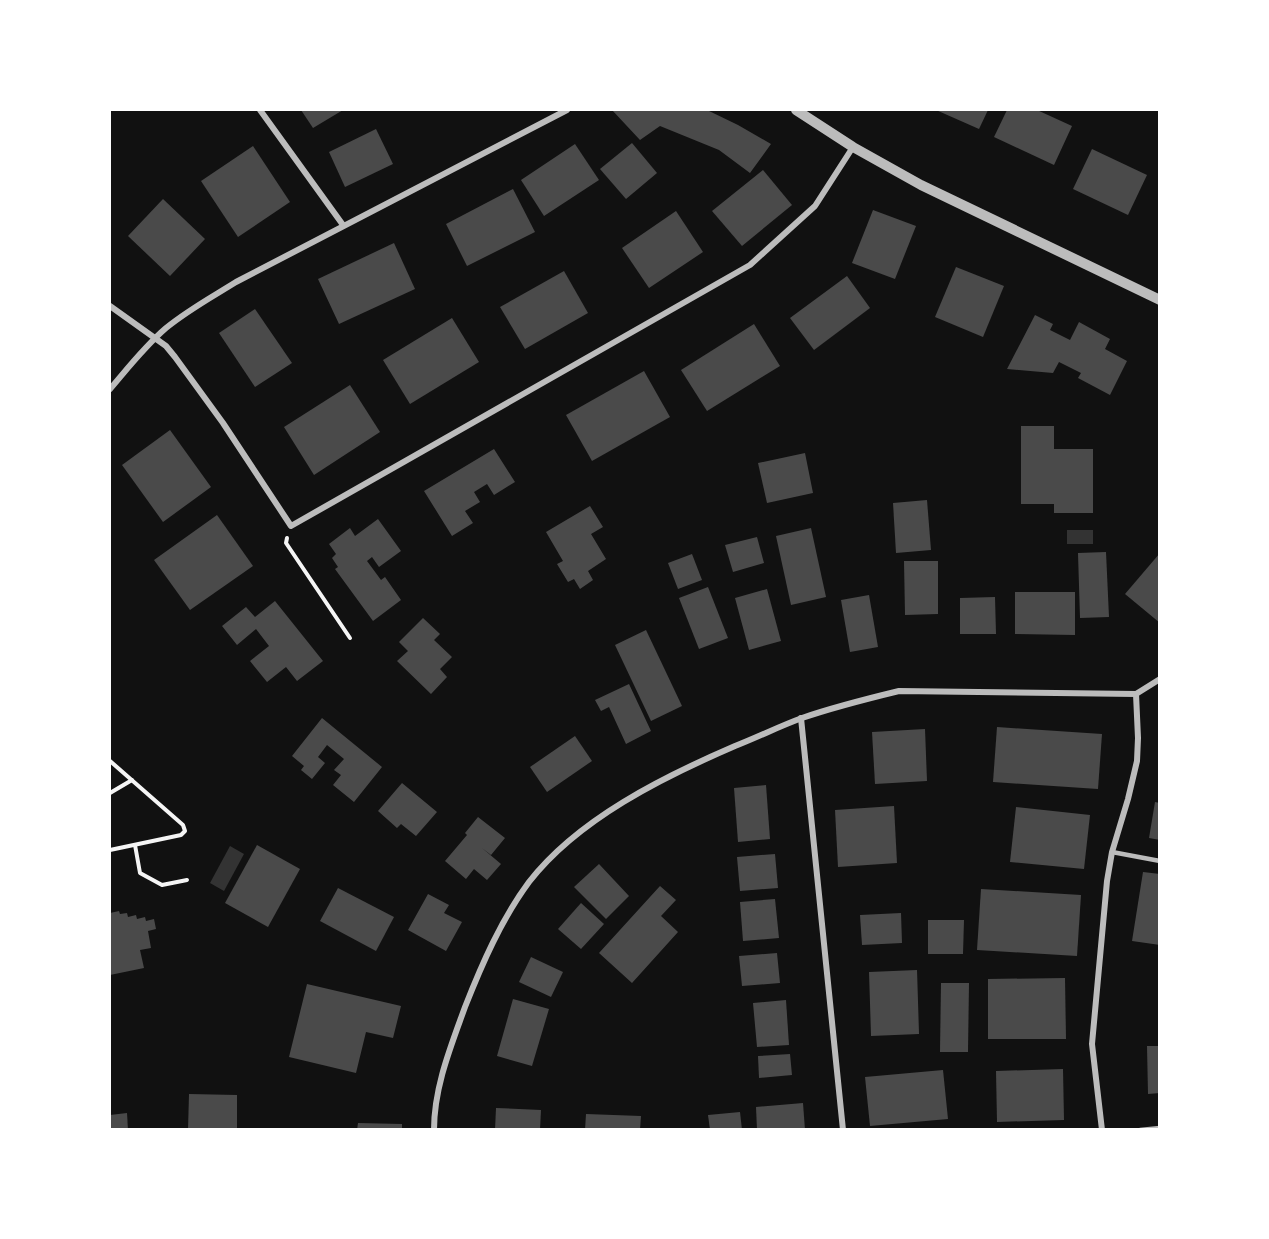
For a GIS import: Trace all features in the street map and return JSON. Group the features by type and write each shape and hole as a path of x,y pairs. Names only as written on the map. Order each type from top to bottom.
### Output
{"street":[{"path":"260,110 344,225"},
{"path":"110,389 167,327 218,293 567,110"},
{"path":"796,110 853,147 921,185 1160,300"},
{"path":"110,306 166,346 223,423 291,526 750,265 815,206 853,147"},
{"path":"434,1130 434,1109 438,1089 454,1036 476,978 507,915 530,882 559,849 590,823 651,786 701,760 801,718 862,699 899,691 1136,694 1160,679"},
{"path":"1102,1130 1092,1044 1107,881 1112,852 1137,761 1136,694"},
{"path":"801,718 843,1130"}],"lane":[{"path":"1112,852 1160,861"},
{"path":"1140,1130 1160,1128"}],"path":[{"path":"291,526 286,543 350,638"},
{"path":"110,761 183,825 186,831 181,835 110,850"},
{"path":"110,793 132,780"},
{"path":"135,845 140,873 162,885 187,880"}],"shaded area":[{"path":"1067,530 1093,530 1093,544 1067,544"},
{"path":"230,846 244,854 224,891 210,883"}],"building":[{"path":"301,110 343,110 313,128"},
{"path":"612,110 707,110 771,144 750,173 719,150 660,126 640,140"},
{"path":"936,110 988,110 979,129"},
{"path":"1007,110 1037,110 1072,126 1054,165 994,137"},
{"path":"376,129 393,164 345,187 329,152"},
{"path":"632,143 657,173 626,199 600,169"},
{"path":"575,144 599,180 544,216 521,180"},
{"path":"253,146 290,202 238,237 201,181"},
{"path":"1092,149 1147,175 1128,215 1073,189"},
{"path":"763,170 792,205 742,246 712,211"},
{"path":"513,189 535,232 467,266 446,224"},
{"path":"163,199 205,239 170,276 128,236"},
{"path":"873,210 916,226 895,279 852,263"},
{"path":"676,211 703,252 649,288 622,248"},
{"path":"394,243 415,289 339,324 318,279"},
{"path":"956,267 1004,286 983,337 935,317"},
{"path":"564,271 588,313 525,349 500,307"},
{"path":"847,276 870,308 814,350 790,318"},
{"path":"255,309 292,363 255,387 219,333"},
{"path":"1035,315 1053,324 1050,330 1070,340 1079,322 1110,339 1105,349 1127,361 1110,395 1078,378 1081,373 1059,362 1053,373 1007,369"},
{"path":"452,318 479,362 410,404 383,360"},
{"path":"754,324 780,366 707,411 681,370"},
{"path":"644,371 670,417 592,461 566,415"},
{"path":"350,385 380,432 314,475 284,427"},
{"path":"1021,426 1054,426 1054,449 1093,449 1093,513 1054,513 1054,504 1021,504"},
{"path":"170,430 211,487 163,522 122,465"},
{"path":"494,449 515,482 494,495 487,484 474,492 480,502 465,511 473,523 452,536 424,491"},
{"path":"805,453 813,493 767,503 758,463"},
{"path":"927,500 931,550 896,553 893,503"},
{"path":"590,506 603,527 591,534 606,559 588,571 593,580 580,589 574,579 568,582 557,564 563,561 546,532"},
{"path":"217,515 253,566 190,610 154,560"},
{"path":"378,519 401,551 379,567 372,557 367,561 381,580 385,577 401,600 373,621 335,569 338,567 332,558 336,554 329,544 350,528 355,536"},
{"path":"811,528 826,597 791,605 776,536"},
{"path":"757,537 764,563 733,572 725,545"},
{"path":"1106,552 1109,617 1080,618 1078,553"},
{"path":"1160,553 1160,623 1125,594"},
{"path":"692,554 702,580 678,589 668,563"},
{"path":"904,561 938,561 938,614 905,615"},
{"path":"708,587 728,638 699,649 679,598"},
{"path":"767,589 781,641 749,650 735,598"},
{"path":"1015,592 1075,592 1075,635 1015,634"},
{"path":"869,595 878,647 850,652 841,600"},
{"path":"995,597 996,634 960,634 960,598"},
{"path":"275,601 323,661 297,681 286,667 267,682 250,661 269,646 256,629 237,645 222,626 246,607 255,617"},
{"path":"423,618 440,634 434,640 452,657 440,669 447,677 431,694 397,661 408,651 399,642"},
{"path":"646,630 682,706 651,721 615,645"},
{"path":"629,684 651,731 626,744 609,707 601,711 595,700"},
{"path":"322,718 382,767 354,802 333,785 341,775 334,770 344,759 327,745 318,757 325,763 312,779 301,770 304,766 292,756"},
{"path":"997,727 1102,734 1098,789 993,782"},
{"path":"925,729 927,781 875,784 872,732"},
{"path":"575,736 592,761 547,792 530,767"},
{"path":"402,783 437,812 416,836 401,824 397,828 378,811"},
{"path":"766,785 770,839 738,842 734,788"},
{"path":"1155,802 1160,803 1160,840 1149,838"},
{"path":"894,806 897,863 838,867 835,810"},
{"path":"1016,807 1090,815 1084,869 1010,862"},
{"path":"478,817 505,838 491,855 482,848 501,864 487,880 474,869 466,879 445,861 467,835 465,833"},
{"path":"257,845 300,869 268,927 225,903"},
{"path":"775,854 778,888 740,891 737,857"},
{"path":"599,864 629,896 606,919 574,887"},
{"path":"1143,872 1160,874 1160,945 1132,941"},
{"path":"660,886 676,900 661,916 678,932 632,983 599,953"},
{"path":"338,888 394,917 376,951 320,921"},
{"path":"981,889 1081,895 1077,956 977,950"},
{"path":"428,894 449,905 444,913 462,922 446,951 408,930"},
{"path":"775,899 779,938 743,941 740,902"},
{"path":"581,903 604,924 581,949 558,929"},
{"path":"119,911 120,914 127,913 128,917 136,915 137,919 145,917 146,921 154,919 156,929 148,931 151,948 140,950 144,968 110,975 110,913"},
{"path":"901,913 902,943 862,945 860,915"},
{"path":"928,920 964,920 963,954 928,954"},
{"path":"777,953 780,983 742,986 739,956"},
{"path":"531,957 563,972 551,997 519,982"},
{"path":"917,970 919,1034 871,1036 869,972"},
{"path":"1065,978 1066,1039 988,1039 988,979"},
{"path":"941,983 969,983 968,1052 940,1052"},
{"path":"307,984 401,1006 393,1038 366,1032 356,1073 289,1057"},
{"path":"513,999 549,1009 532,1066 497,1056"},
{"path":"786,1000 789,1045 757,1047 753,1003"},
{"path":"1147,1046 1160,1046 1160,1093 1148,1094"},
{"path":"790,1054 792,1075 759,1078 758,1056"},
{"path":"1063,1069 1064,1120 997,1122 996,1071"},
{"path":"943,1070 948,1119 870,1126 865,1077"},
{"path":"189,1094 237,1095 237,1130 188,1130"},
{"path":"803,1103 805,1130 757,1130 756,1107"},
{"path":"496,1108 541,1110 540,1130 495,1130"},
{"path":"740,1112 742,1130 710,1130 708,1115"},
{"path":"127,1113 128,1130 110,1130 110,1115"},
{"path":"586,1114 641,1116 640,1130 585,1130"},
{"path":"358,1123 402,1124 402,1130 357,1130"}]}
